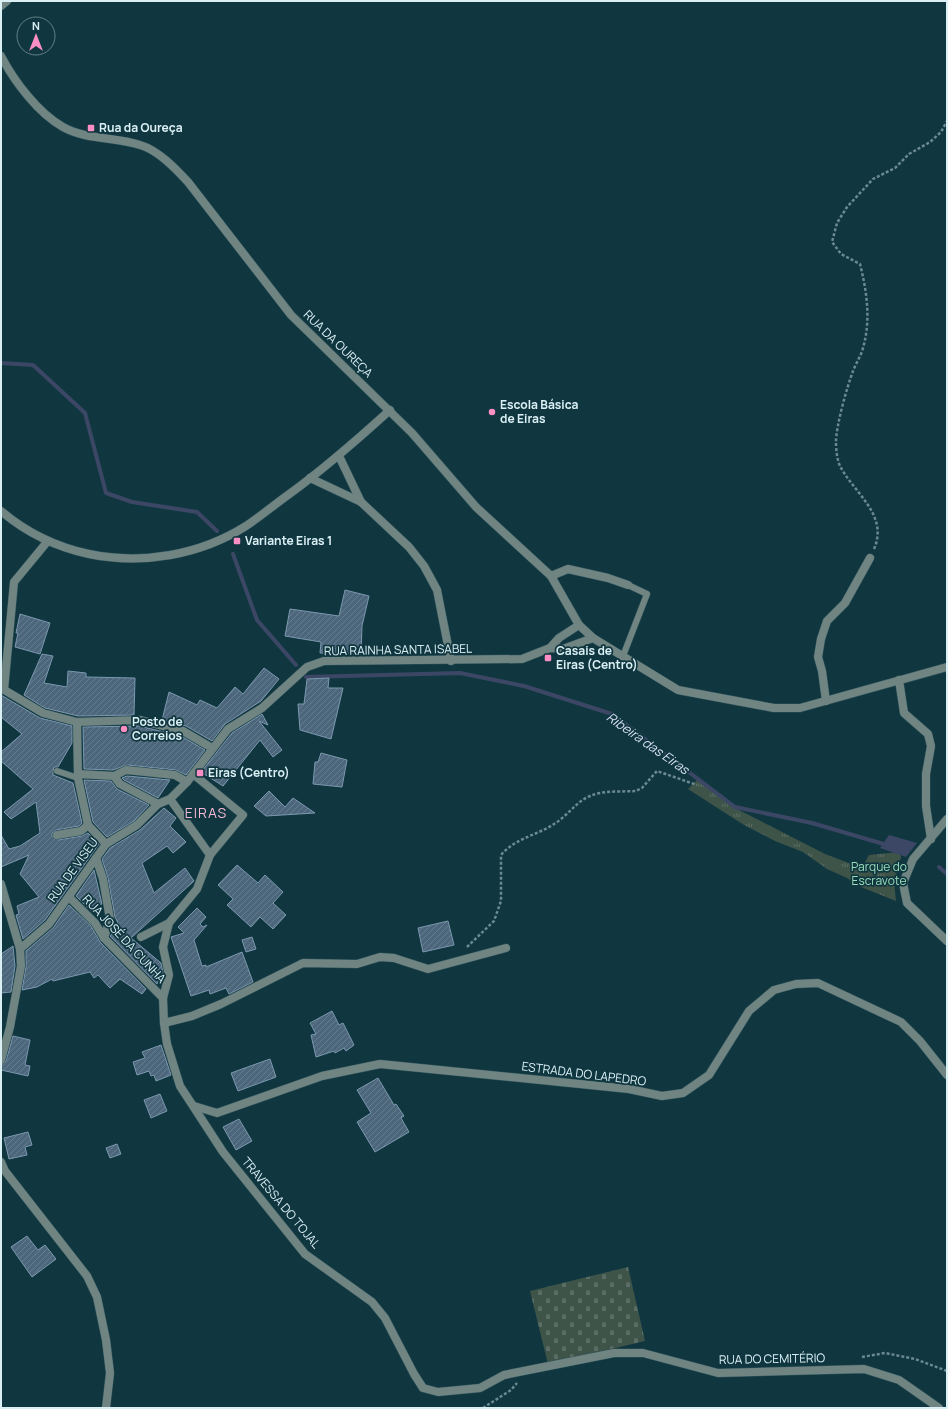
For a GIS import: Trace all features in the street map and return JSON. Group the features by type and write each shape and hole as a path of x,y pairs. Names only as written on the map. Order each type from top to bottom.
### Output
{"street":[{"path":"1,6 7,1"},
{"name":"RUA DA OUREÇA","path":"1,56 6,66 40,110 63,128 91,136 141,145 170,162 188,182 291,315 390,410 476,506 551,576 579,625 593,638 678,690 774,708 800,708 947,667"},
{"path":"1,510 47,542 72,550 109,558 150,559 193,550 226,537 247,525 339,456 390,410"},
{"path":"339,456 361,502"},
{"path":"310,478 361,502 409,547 424,566 437,590 451,661"},
{"path":"47,542 14,582 3,689 43,713 77,722 140,720 184,731 212,748"},
{"path":"826,700 822,671 818,657 821,639 827,621 845,603 870,558"},
{"path":"551,576 568,569 608,578 628,585"},
{"path":"550,648 559,638 579,625"},
{"path":"550,648 563,649 593,638"},
{"name":"RUA RAINHA SANTA ISABEL","path":"170,799 187,782 228,729 262,708 307,667 324,661 451,661 522,659 550,648"},
{"path":"899,680 904,713 928,734 931,746 926,774 926,806 931,839"},
{"path":"77,722 78,776 88,825 106,844"},
{"path":"78,776 114,776 126,770 175,775 187,782"},
{"path":"162,998 169,975 163,947 169,924 197,889 210,855 243,815 193,774"},
{"path":"114,776 120,784 158,804"},
{"path":"170,799 210,855"},
{"name":"RUA DE VISEU","path":"20,949 48,924 106,844 137,825 158,804 170,799"},
{"path":"947,819 913,859 903,883 907,903 947,941"},
{"path":"58,834 81,830 88,825"},
{"path":"96,858 103,879 110,920 104,938"},
{"path":"1,884 20,949 22,966 10,1027 1,1060"},
{"name":"RUA JOSÉ DA CUNHA","path":"69,897 95,923 104,938 162,998"},
{"path":"140,937 169,924"},
{"path":"164,1023 192,1016 221,1004 303,963 357,964 380,957 394,958 428,969 506,948"},
{"name":"ESTRADA DO LAPEDRO","path":"194,1106 217,1114 322,1076 380,1064 629,1089 662,1096 683,1092 709,1075 749,1011 774,990 796,984 818,984 901,1022 920,1041 947,1075"},
{"name":"TRAVESSA DO TOJAL","path":"162,998 167,1044 180,1086 223,1152 305,1254 372,1302 385,1318 414,1374 423,1388 438,1392 480,1388 504,1375 528,1371"},
{"path":"1,1162 5,1171 87,1276 97,1297 106,1340 110,1374 106,1408"},
{"name":"RUA DO CEMITÉRIO","path":"528,1371 614,1353 643,1353 718,1374 864,1369 899,1380 939,1408"}],"lane":[{"path":"623,656 646,594 628,585"},
{"path":"58,771 78,776"}],"path":[{"path":"870,558 878,540 878,524 863,497 840,465 836,441 847,387 863,349 869,314 860,264 841,254 832,242 837,223 847,207 873,179 895,168 909,154 930,142 941,132 947,121"},
{"path":"458,961 458,957 494,921 501,901 499,882 501,855 516,841 536,834 550,826 561,819 578,802 591,795 636,791 657,771 697,785"},
{"path":"860,1358 885,1353 915,1359 947,1370"},
{"path":"483,1408 511,1390 528,1371"}],"green space":[{"name":"Parque do Escravote","path":"697,780 739,810 825,854 862,868 869,855 900,852 901,857 894,882 896,901 861,887 847,878 827,869 803,852 775,841 744,825 688,789"},
{"path":"628,1267 645,1341 548,1364 530,1291"}],"water":[{"path":"889,835 917,843 906,857 880,848"}],"building":[{"path":"345,590 369,596 362,626 361,654 320,653 321,642 285,636 290,609 339,616"},
{"path":"20,614 50,623 40,654 15,647"},
{"path":"42,654 53,656 44,683 67,687 68,671 86,673 86,677 135,678 134,715 78,716 45,708 24,695"},
{"path":"264,668 279,679 261,701 225,724 212,741 186,726 162,720 169,692 197,705 200,700 217,708 235,687 243,694"},
{"path":"329,678 328,688 343,688 331,739 300,730 298,704 304,704 307,679"},
{"path":"1,695 40,718 72,726 72,743 58,767 54,767 53,775 73,783 82,823 79,826 56,830 52,833 52,836 58,840 82,836 88,833 99,844 45,920 23,939 16,915 19,914 17,906 39,897 20,874 29,855 1,867 1,835 9,849 20,846 40,833 36,802 11,819 4,812 33,789 1,761 1,752 22,734 1,717"},
{"path":"262,714 268,725 259,721 282,750 273,757 260,740 223,786 201,772 232,733"},
{"path":"139,726 181,736 205,750 186,775 176,770 127,765 113,770 84,769 83,727"},
{"path":"321,753 347,760 342,787 313,784 315,762 318,762"},
{"path":"127,776 170,780 158,798 122,778"},
{"path":"84,780 111,781 117,789 149,805 134,821 107,837 93,822"},
{"path":"269,791 285,807 293,798 315,813 266,816 254,806"},
{"path":"164,808 176,818 170,826 186,842 173,853 167,846 142,863 154,893 185,868 194,881 131,938 161,963 163,972 157,984 110,936 119,925 115,917 108,878 102,859 110,848 140,830"},
{"path":"237,865 258,883 265,875 283,892 273,903 286,915 273,929 260,917 251,927 227,905 233,899 218,885"},
{"path":"94,870 102,904 97,905 91,911 76,896"},
{"path":"69,905 91,926 100,942 146,989 142,994 120,979 110,988 98,975 94,978 90,972 53,981 52,979 37,987 22,990 26,967 26,951 53,928"},
{"path":"197,908 206,917 200,924 203,927 207,925 194,940 202,966 206,965 206,967 242,952 253,982 229,994 226,988 210,994 209,990 191,996 171,937 184,933 178,927"},
{"path":"448,921 454,945 423,952 418,928"},
{"path":"252,937 256,949 246,952 242,940"},
{"path":"13,946 15,966 11,992 1,993 1,954"},
{"path":"332,1011 339,1025 343,1023 354,1045 346,1051 344,1048 335,1053 334,1051 316,1057 311,1035 316,1034 310,1023"},
{"path":"13,1036 30,1040 25,1065 30,1066 28,1076 1,1070 1,1065 6,1061"},
{"path":"161,1045 171,1075 156,1081 154,1075 151,1076 149,1071 137,1075 133,1062 145,1058 142,1052"},
{"path":"270,1059 276,1077 238,1091 231,1073"},
{"path":"378,1078 394,1105 396,1104 404,1116 401,1118 409,1132 375,1152 357,1122 371,1113 357,1090"},
{"path":"160,1094 167,1111 151,1118 144,1100"},
{"path":"239,1119 252,1141 236,1150 223,1127"},
{"path":"28,1132 32,1145 25,1147 27,1155 9,1159 4,1138"},
{"path":"117,1144 121,1154 110,1158 106,1148"},
{"path":"27,1236 38,1250 45,1245 56,1259 32,1277 11,1247"}],"waterway":[{"name":"Ribeira das Eiras","path":"1,363 33,365 85,413 106,493 132,502 197,512 217,531"},
{"name":"Ribeira das Eiras","path":"233,554 257,620 296,665"},
{"name":"Ribeira das Eiras","path":"306,677 460,673 524,686 612,714 735,807 812,823 887,845"},
{"path":"939,867 947,874"}],"place":[{"name":"Rua da Oureça","path":"91,128"},
{"name":"Escola Básica de Eiras","path":"492,412"},
{"name":"Variante Eiras 1","path":"237,541"},
{"name":"Casais de Eiras (Centro)","path":"548,658"},
{"name":"Posto de Correios","path":"124,729"},
{"name":"Eiras (Centro)","path":"200,773"}],"district":[{"name":"EIRAS","path":"206,813"}]}
